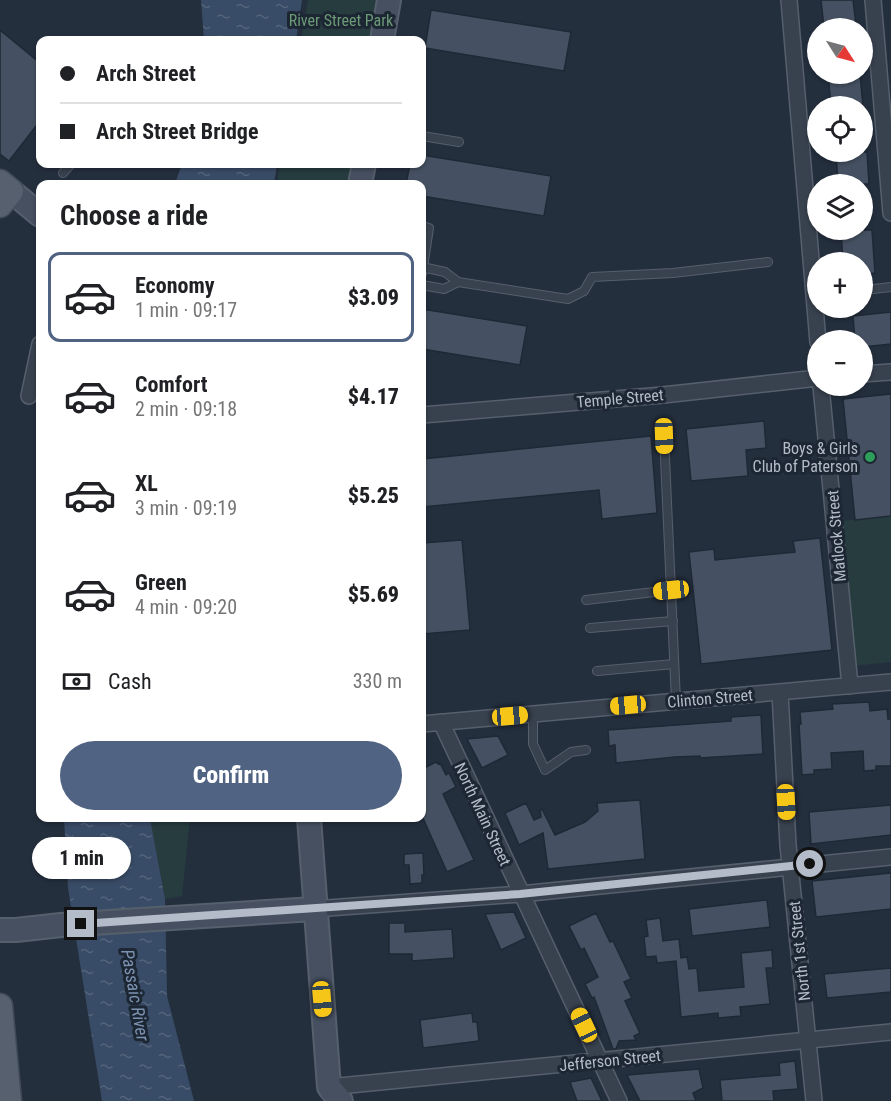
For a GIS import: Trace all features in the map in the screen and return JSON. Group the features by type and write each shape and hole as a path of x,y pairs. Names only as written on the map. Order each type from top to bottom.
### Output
{"main road":[{"path":"1,1021 9,1101"}],"street":[{"path":"383,36 389,0"},
{"path":"789,0 817,330"},
{"path":"873,0 891,213"},
{"path":"4,193 36,213"},
{"path":"29,396 36,363"},
{"path":"873,373 891,372"},
{"name":"Temple Street","path":"426,415 807,379"},
{"name":"Matlock Street","path":"822,396 850,686"},
{"name":"Clinton Street","path":"426,724 891,682"},
{"name":"North 1st Street","path":"780,692 790,865 814,1101"},
{"name":"North Main Street","path":"441,722 619,1101"},
{"path":"309,822 333,1096"},
{"path":"0,930 520,894 790,865 891,857"},
{"name":"Jefferson Street","path":"333,1096 601,1061 891,1032"}],"lane":[{"path":"426,137 459,142"},
{"path":"63,173 67,168"},
{"path":"426,227 429,228 426,246"},
{"path":"426,270 445,272 458,282 568,299 584,291 592,277 673,273 768,262"},
{"path":"426,286 444,289 458,282"},
{"path":"873,289 891,286"},
{"path":"664,436 676,701"},
{"path":"586,600 671,590"},
{"path":"590,628 673,621"},
{"path":"597,670 674,664"},
{"path":"533,714 533,744 545,770 571,752 586,750"}],"green space":[{"name":"River Street Park","path":"308,0 381,0 375,36 302,36"},
{"path":"279,168 350,168 348,180 278,180"},
{"path":"891,516 891,662 852,666 841,521"},
{"path":"151,822 190,822 182,896 165,899"}],"water":[{"path":"201,0 302,0 297,36 204,36"},
{"path":"181,168 276,168 275,180 176,180"},
{"name":"Passaic River","path":"64,822 151,822 165,899 167,996 194,1101 102,1101 68,888"}],"building":[{"path":"821,0 853,0 855,18 823,18"},
{"path":"431,10 571,32 564,71 426,48"},
{"path":"0,30 36,60 36,126 9,161 0,154"},
{"path":"829,84 861,84 862,96 830,96"},
{"path":"426,156 551,176 544,216 426,197 426,180 407,180 409,168 426,168"},
{"path":"837,162 868,162 868,174 837,174"},
{"path":"842,240 873,240 875,273 873,273 873,252 842,252"},
{"path":"426,310 527,326 520,365 426,350"},
{"path":"891,312 891,344 873,346 873,330 854,330 853,318 873,318 873,314"},
{"name":"Boys & Girls Club of Paterson","path":"891,394 891,516 855,520 843,399"},
{"path":"764,421 766,448 746,450 748,476 691,481 686,429"},
{"path":"651,436 657,513 602,519 599,490 426,507 426,459"},
{"path":"820,538 832,650 701,664 689,552 714,549 715,560 795,552 793,541"},
{"path":"462,540 470,630 426,634 426,543"},
{"path":"869,702 870,711 887,709 888,719 891,719 891,766 876,766 876,770 864,771 863,751 831,753 832,769 814,770 814,774 802,775 800,712 833,709 832,704"},
{"path":"761,715 763,754 700,758 700,756 675,757 616,763 615,745 609,746 608,730 731,721 731,717"},
{"path":"498,736 508,755 482,768 467,739"},
{"path":"436,762 440,763 446,775 449,773 456,787 443,794 474,860 447,872 425,822 426,767"},
{"path":"640,800 645,859 548,869 543,833 519,845 505,813 526,803 534,820 541,817 540,810 542,809 555,835 585,822 598,811 597,803"},
{"path":"891,805 891,835 811,844 809,812"},
{"path":"423,853 422,883 410,884 409,865 404,865 404,854"},
{"path":"891,873 891,909 816,917 812,881"},
{"path":"767,900 770,927 692,936 689,909"},
{"path":"514,912 526,938 501,950 485,914"},
{"path":"596,913 610,942 613,941 631,979 624,982 632,998 625,1001 640,1033 634,1036 636,1040 619,1041 616,1049 613,1049 594,997 592,998 585,984 598,977 584,948 581,950 569,926"},
{"path":"660,918 663,941 679,939 681,958 687,957 689,969 697,968 699,991 744,987 741,953 772,950 773,968 766,968 770,1004 740,1007 741,1016 718,1018 718,1013 681,1017 676,961 657,963 656,956 646,957 644,937 648,936 646,920"},
{"path":"389,923 405,923 405,932 452,929 454,958 412,961 412,954 389,954"},
{"path":"891,968 891,992 827,998 824,974"},
{"path":"472,1013 473,1022 477,1022 479,1041 423,1048 420,1020"},
{"path":"795,1061 798,1089 773,1091 774,1101 722,1101 720,1080 780,1075 779,1063"},
{"path":"699,1069 703,1088 693,1093 696,1101 640,1101 627,1075"},
{"path":"591,1078 602,1101 577,1101 570,1082"}],"place":[{"name":"Boys & Girls Club of Paterson","path":"870,457"}],"route":[{"path":"81,924 520,894 810,864"}]}
